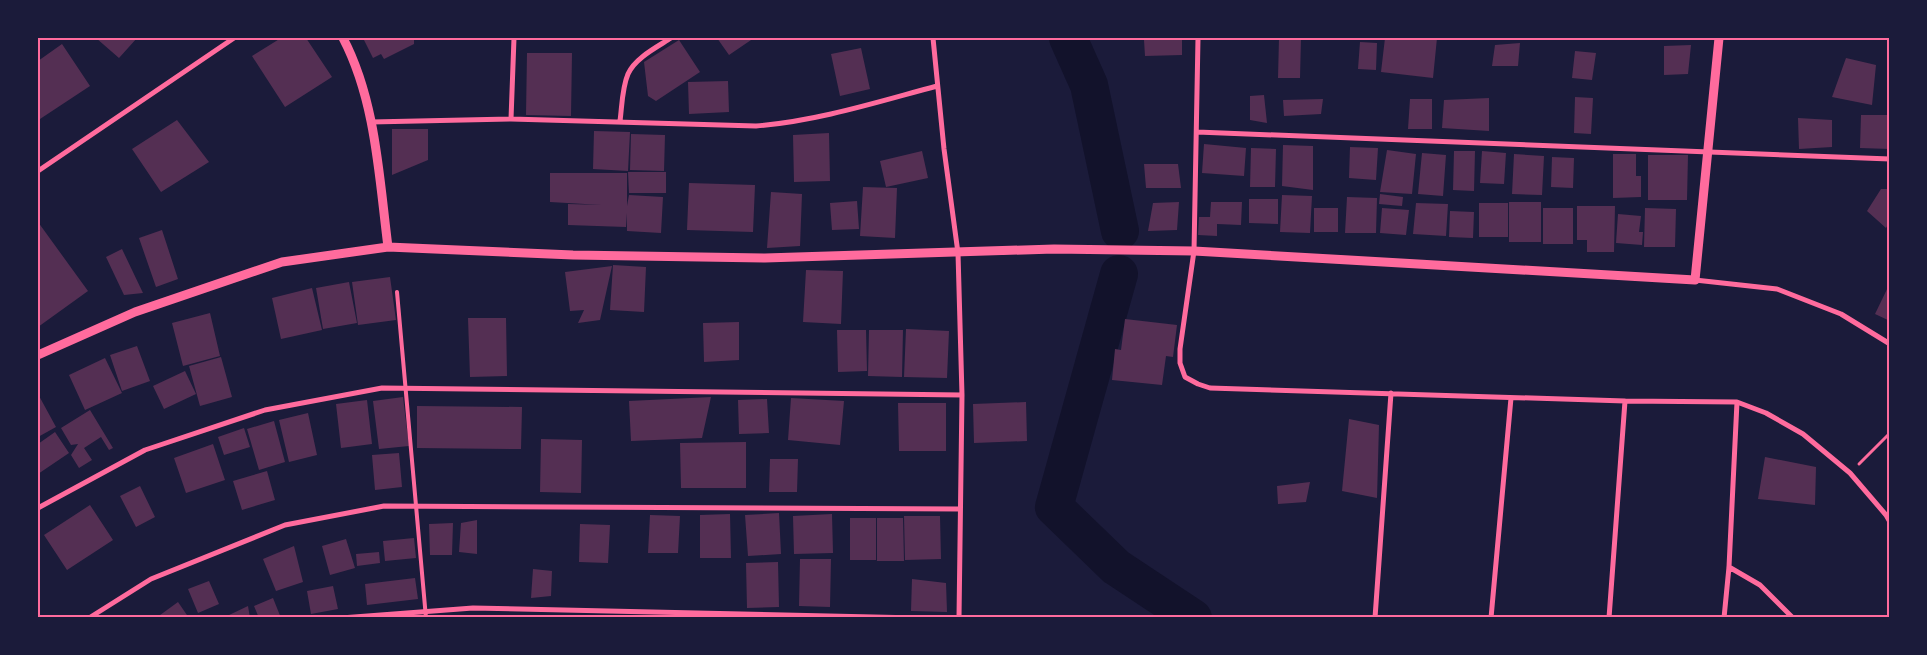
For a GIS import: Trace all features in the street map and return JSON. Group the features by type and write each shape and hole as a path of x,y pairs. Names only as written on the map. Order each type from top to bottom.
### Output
{"street":[{"path":"38,171 234,38"},
{"path":"343,38 353,57 371,122 388,247"},
{"path":"510,119 514,38"},
{"path":"620,121 624,88 629,72 641,59 670,38"},
{"path":"933,38 937,86 958,253 962,395 959,618"},
{"path":"1198,38 1198,132 1194,251 1180,349 1180,363 1186,377 1210,388 1511,398 1737,402 1766,413 1804,434 1850,473 1890,522"},
{"path":"1695,280 1719,38"},
{"path":"371,122 510,119 756,126 786,124 817,118 937,86"},
{"path":"1198,132 1890,159"},
{"path":"38,355 135,312 282,262 388,247 573,255 765,258 1054,249 1194,251 1695,280 1777,289 1841,314 1890,344"},
{"path":"38,508 145,450 265,410 382,388 962,395"},
{"path":"1375,618 1392,394"},
{"path":"1491,618 1511,398"},
{"path":"1610,618 1626,401"},
{"path":"1724,618 1729,567 1737,402"},
{"path":"89,618 150,579 285,525 384,506 960,509"},
{"path":"1729,567 1760,585 1792,618"},
{"path":"341,618 426,615 473,608 918,618"}],"lane":[{"path":"397,292 426,615"}],"path":[{"path":"1850,473 1890,433"}],"building":[{"path":"96,38 137,38 119,58"},
{"path":"281,38 306,38 332,77 285,107 252,56"},
{"path":"369,38 414,38 414,44 384,59 381,54 373,58 364,40"},
{"path":"717,38 754,38 729,55"},
{"path":"1135,38 1182,38 1182,55 1145,56 1144,40 1135,40"},
{"path":"1279,38 1301,38 1300,78 1278,78"},
{"path":"1385,38 1437,38 1433,78 1381,72"},
{"path":"679,40 700,72 656,101 648,96 644,62"},
{"path":"1360,42 1377,43 1376,70 1358,69"},
{"path":"1520,43 1518,66 1492,66 1495,45"},
{"path":"62,44 90,86 40,119 38,115 38,61"},
{"path":"1691,45 1688,74 1664,75 1664,46"},
{"path":"861,48 870,89 840,96 831,54"},
{"path":"1575,51 1596,53 1592,80 1572,78"},
{"path":"527,53 572,53 571,116 526,115"},
{"path":"1846,58 1876,65 1872,105 1832,97"},
{"path":"728,81 729,112 689,114 688,82"},
{"path":"1264,95 1267,123 1250,120 1250,96"},
{"path":"1575,97 1593,98 1591,134 1574,133"},
{"path":"1489,98 1489,131 1442,128 1444,100"},
{"path":"1323,99 1321,114 1284,116 1283,100"},
{"path":"1410,99 1432,99 1432,129 1408,129"},
{"path":"1861,115 1890,115 1890,149 1860,148"},
{"path":"1798,118 1832,120 1832,147 1799,149"},
{"path":"177,120 209,162 161,192 132,149"},
{"path":"392,129 428,129 428,160 392,175"},
{"path":"594,131 630,132 628,171 593,169"},
{"path":"829,133 830,181 794,182 793,135"},
{"path":"631,134 665,135 664,171 630,170"},
{"path":"1204,144 1246,148 1244,176 1202,173"},
{"path":"1283,145 1313,146 1313,190 1282,186"},
{"path":"1350,147 1378,148 1376,180 1349,178"},
{"path":"1251,148 1276,149 1275,187 1250,187"},
{"path":"1387,150 1416,154 1412,194 1380,192"},
{"path":"922,151 928,178 886,187 880,161"},
{"path":"1454,151 1475,151 1474,191 1453,190"},
{"path":"1482,151 1506,153 1504,184 1480,183"},
{"path":"1422,153 1446,155 1443,196 1418,194"},
{"path":"1514,154 1544,156 1542,195 1512,194"},
{"path":"1613,154 1636,154 1636,176 1641,176 1641,197 1613,198"},
{"path":"1648,155 1688,155 1687,200 1648,200"},
{"path":"1552,157 1574,158 1573,188 1551,187"},
{"path":"1144,164 1178,164 1181,188 1146,188"},
{"path":"628,172 666,172 666,193 629,193"},
{"path":"550,173 627,173 627,206 629,195 663,197 661,233 627,231 627,213 626,227 568,225 568,204 602,205 550,202"},
{"path":"689,183 755,185 753,232 687,230"},
{"path":"863,187 897,188 895,238 860,236"},
{"path":"1881,189 1890,189 1890,221 1886,228 1867,211"},
{"path":"771,192 802,194 800,246 767,248"},
{"path":"1380,194 1403,197 1402,206 1379,204"},
{"path":"1282,195 1312,196 1310,233 1280,232"},
{"path":"1347,197 1377,198 1376,233 1345,233"},
{"path":"1249,199 1278,199 1278,224 1249,223"},
{"path":"857,201 859,229 832,230 830,203"},
{"path":"1179,202 1177,230 1148,231 1153,203"},
{"path":"1211,202 1242,202 1241,225 1217,224 1217,236 1198,235 1199,217 1210,217"},
{"path":"1509,202 1541,202 1541,242 1509,242"},
{"path":"1416,203 1448,204 1446,236 1413,234"},
{"path":"1479,203 1508,203 1508,237 1479,237"},
{"path":"1577,206 1615,206 1614,252 1587,252 1587,240 1577,240"},
{"path":"1314,208 1338,208 1338,232 1314,232"},
{"path":"1382,208 1409,210 1406,235 1380,233"},
{"path":"1543,208 1573,208 1573,244 1543,244"},
{"path":"1645,208 1676,209 1675,247 1644,247"},
{"path":"1450,211 1474,212 1473,238 1449,237"},
{"path":"1618,214 1641,216 1639,232 1643,232 1642,245 1616,243"},
{"path":"38,222 88,291 38,327"},
{"path":"162,230 178,279 156,287 139,238"},
{"path":"122,249 143,293 124,295 106,257"},
{"path":"613,265 646,267 644,312 610,310"},
{"path":"612,266 600,320 578,323 584,310 570,311 565,272"},
{"path":"806,270 843,271 841,324 803,322"},
{"path":"390,277 396,320 358,325 352,282"},
{"path":"349,282 357,323 323,329 316,288"},
{"path":"1890,283 1890,321 1875,314"},
{"path":"312,288 322,330 281,339 272,298"},
{"path":"210,313 220,356 183,366 172,323"},
{"path":"468,318 506,318 507,376 470,377"},
{"path":"1125,319 1177,325 1173,357 1166,356 1162,385 1112,380 1115,349 1121,350"},
{"path":"739,322 739,360 704,362 703,323"},
{"path":"906,329 949,331 947,378 904,377"},
{"path":"837,330 866,330 867,371 838,372"},
{"path":"869,330 903,330 902,377 868,376"},
{"path":"137,346 150,381 122,391 110,355"},
{"path":"221,357 232,397 200,406 189,366"},
{"path":"105,358 122,393 85,410 69,375"},
{"path":"185,371 196,394 164,409 153,386"},
{"path":"38,394 56,427 38,437"},
{"path":"403,397 409,446 379,449 373,401"},
{"path":"711,397 702,438 631,441 629,401"},
{"path":"791,398 844,401 840,445 788,440"},
{"path":"767,399 769,433 739,434 738,400"},
{"path":"367,400 372,444 341,448 336,404"},
{"path":"1026,402 1027,441 974,443 973,404"},
{"path":"898,403 946,403 946,451 899,451"},
{"path":"417,406 522,407 521,449 417,448"},
{"path":"90,410 113,448 109,450 101,437 84,448 92,460 79,468 71,455 78,444 71,445 61,428"},
{"path":"308,413 317,455 289,462 279,420"},
{"path":"1349,419 1379,425 1377,498 1342,491"},
{"path":"274,421 285,462 259,470 247,429"},
{"path":"244,428 250,447 224,455 218,437"},
{"path":"55,432 69,453 38,474 38,444"},
{"path":"541,439 582,440 581,493 540,492"},
{"path":"746,442 746,488 681,488 680,443"},
{"path":"213,444 225,480 186,493 174,458"},
{"path":"399,453 402,487 375,490 372,455"},
{"path":"1765,457 1816,467 1815,505 1758,499"},
{"path":"770,459 798,459 797,492 769,492"},
{"path":"267,471 275,500 242,510 233,481"},
{"path":"1310,482 1306,502 1278,504 1277,486"},
{"path":"140,486 155,517 136,527 120,496"},
{"path":"90,505 113,540 67,570 44,535"},
{"path":"779,513 781,554 748,556 745,515"},
{"path":"730,514 731,558 700,558 700,515"},
{"path":"832,514 833,553 794,554 793,516"},
{"path":"650,515 680,516 678,553 648,553"},
{"path":"904,516 940,516 941,559 905,560"},
{"path":"850,518 876,518 876,560 850,560"},
{"path":"877,518 903,518 904,561 877,561"},
{"path":"477,520 477,554 459,552 461,523"},
{"path":"453,523 452,555 430,555 429,524"},
{"path":"580,524 610,525 608,563 579,562"},
{"path":"414,538 416,558 385,561 383,541"},
{"path":"346,539 355,568 330,575 322,546"},
{"path":"294,546 303,582 276,591 263,559"},
{"path":"379,552 380,563 357,566 356,554"},
{"path":"800,559 831,559 830,607 799,606"},
{"path":"778,562 779,607 747,608 746,563"},
{"path":"533,569 552,571 551,596 531,598"},
{"path":"415,578 418,599 367,605 365,584"},
{"path":"912,579 946,583 947,612 911,611"},
{"path":"209,581 219,604 198,613 188,589"},
{"path":"333,586 338,609 311,614 307,591"},
{"path":"273,598 281,618 259,618 254,606"},
{"path":"178,602 189,618 156,618"},
{"path":"248,606 250,618 228,618 227,616"}],"waterway":[{"path":"1068,38 1089,85 1120,231"},
{"path":"1119,274 1054,507 1116,567 1193,618"}]}
